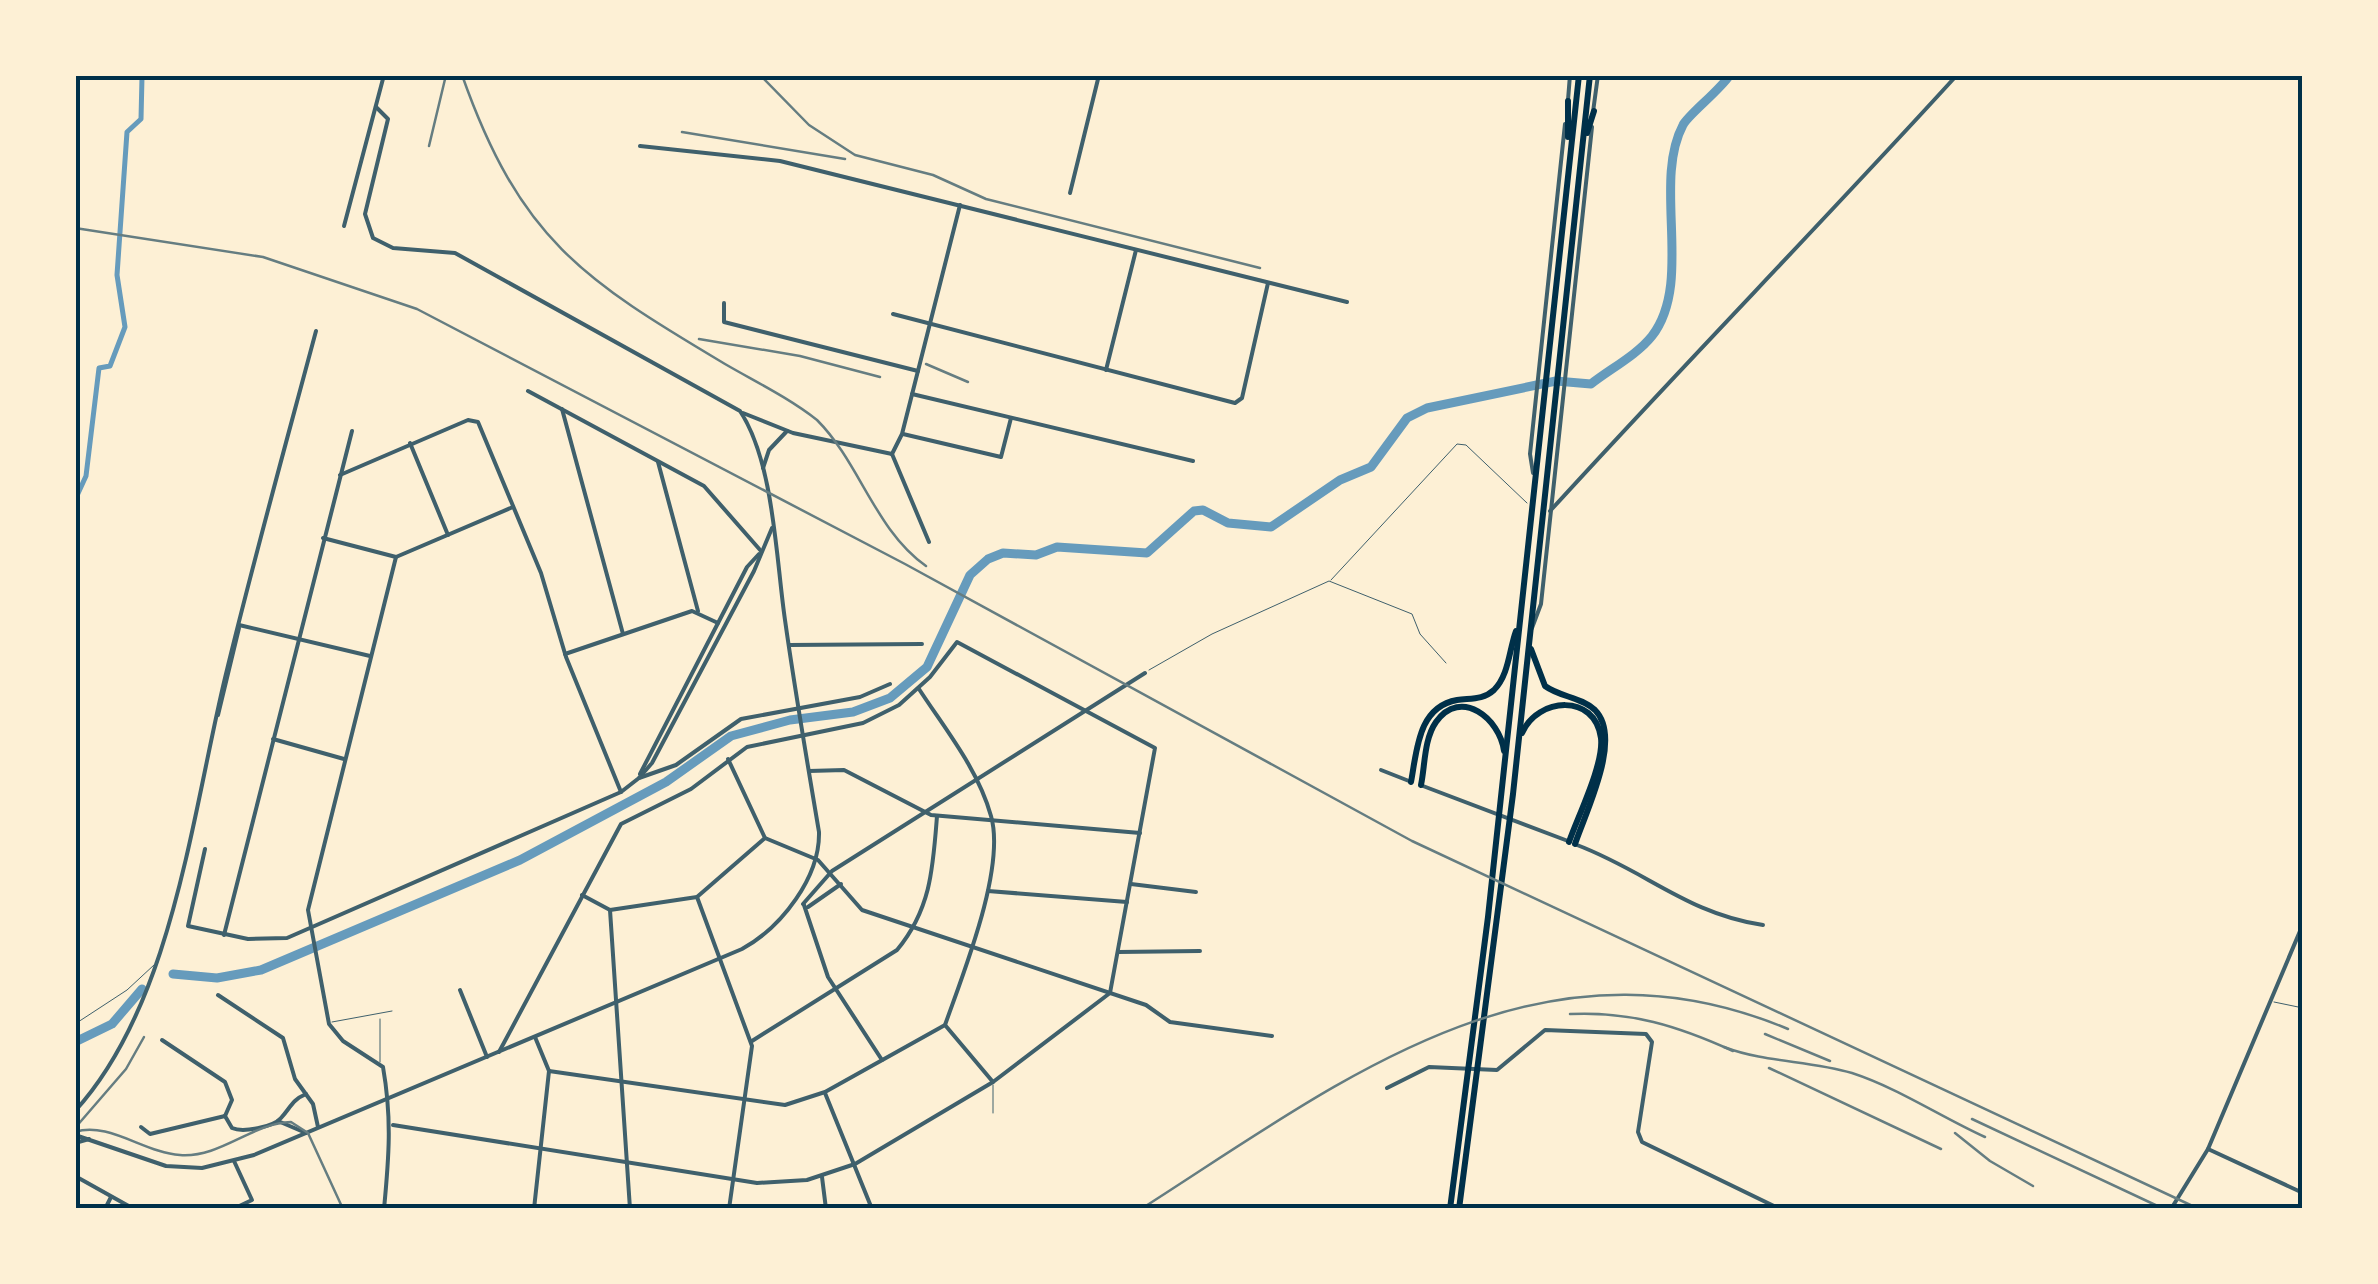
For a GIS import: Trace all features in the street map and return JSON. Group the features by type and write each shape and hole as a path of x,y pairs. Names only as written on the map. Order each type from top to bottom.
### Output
{"highway":[{"path":"1459,1209 1533,506 1540,399 1579,75"},
{"path":"1450,1209 1512,794 1561,373 1590,75"},
{"path":"1568,101 1568,178"},
{"path":"1580,158 1594,112"},
{"path":"1541,526 1547,544"},
{"path":"1411,782 1428,717 1443,704 1476,699 1494,690 1505,670 1520,621"},
{"path":"1530,635 1541,681 1555,693 1593,708 1607,730 1607,749 1572,843"},
{"path":"1515,768 1526,724 1542,710 1568,704 1593,719 1601,745 1572,843"},
{"path":"1420,786 1433,726 1460,708 1481,711 1495,722 1504,766"}],"street":[{"path":"344,226 384,75"},
{"path":"1070,193 1099,75"},
{"path":"1543,374 1570,75"},
{"path":"1561,373 1598,75"},
{"path":"1550,512 1686,361 1750,302 1957,75"},
{"path":"376,107 388,119 366,214 373,238 393,248 455,253 740,412 786,431 892,454"},
{"path":"640,146 780,161 1347,302"},
{"path":"929,542 892,454 902,434 960,205"},
{"path":"1106,370 1136,250"},
{"path":"893,314 1228,402 1240,401 1268,283"},
{"path":"724,303 724,322 918,371"},
{"path":"75,1112 114,1062 142,1009 152,977 316,331"},
{"path":"528,391 709,490 761,551"},
{"path":"912,394 1193,461"},
{"path":"1530,635 1540,604 1558,398"},
{"path":"562,410 623,634"},
{"path":"75,1135 166,1166 202,1168 234,1162 756,941 795,897 818,860 818,832 762,472 740,412"},
{"path":"902,434 1001,457 1011,418"},
{"path":"340,475 468,420 480,424 541,572 565,654 621,792"},
{"path":"224,934 352,431"},
{"path":"762,472 769,450 786,431"},
{"path":"410,443 448,535"},
{"path":"658,462 698,612"},
{"path":"323,538 396,557 514,507"},
{"path":"205,849 188,926 276,941 621,792 652,763 772,528"},
{"path":"639,778 718,623 761,551"},
{"path":"384,1209 393,1125 384,1100 386,1086 380,1062 344,1041 329,1024 318,956 309,929 309,900 396,557"},
{"path":"565,654 698,612 718,623"},
{"path":"239,625 371,656"},
{"path":"393,1125 776,1184 822,1177 854,1164 993,1082 1110,993 1156,748 956,642 919,689 898,705 863,722 758,743 728,759 691,790 618,828 498,1052"},
{"path":"789,645 922,644"},
{"path":"805,905 832,871 1145,673"},
{"path":"639,778 676,765 741,719 860,697 890,684"},
{"path":"549,1071 785,1106 825,1092 945,1025 988,891 993,820 977,778 919,689"},
{"path":"273,740 344,758"},
{"path":"728,759 765,838 818,860 832,871 862,910 1146,1005 1170,1022 1272,1036"},
{"path":"809,771 844,770 923,813 938,816 1140,832"},
{"path":"1381,770 1616,858 1705,913 1763,925"},
{"path":"751,1041 885,960 915,928 932,880 938,816"},
{"path":"582,895 610,910 697,897 765,838"},
{"path":"805,905 841,884"},
{"path":"1131,884 1196,892"},
{"path":"988,891 1128,902"},
{"path":"697,897 751,1041 729,1209"},
{"path":"795,897 805,905 823,964 836,990 882,1060"},
{"path":"610,910 630,1209"},
{"path":"2172,1209 2208,1149 2303,924"},
{"path":"1118,952 1200,952"},
{"path":"460,990 487,1057"},
{"path":"218,994 282,1038 295,1079 306,1094 318,1128"},
{"path":"945,1025 993,1082"},
{"path":"1388,1088 1429,1067 1497,1070 1545,1030 1646,1034 1652,1042 1638,1132 1642,1142 1780,1209"},
{"path":"534,1209 549,1071 535,1037"},
{"path":"162,1040 228,1085 232,1100 225,1116"},
{"path":"825,1092 872,1209"},
{"path":"225,1116 230,1126 243,1132 278,1121 289,1104 306,1094"},
{"path":"140,1127 150,1134 225,1116"},
{"path":"278,1121 306,1133"},
{"path":"75,1143 92,1139"},
{"path":"2208,1149 2303,1193"},
{"path":"233,1209 252,1200 234,1162"},
{"path":"75,1176 134,1209"},
{"path":"822,1177 826,1209"},
{"path":"105,1209 112,1197"}],"lane":[{"path":"1145,673 1212,634 1328,581 1457,444 1466,445 1533,506"},
{"path":"1328,581 1412,614 1420,634 1446,663"},
{"path":"75,1024 127,990 156,963"},
{"path":"2271,1002 2303,1008"},
{"path":"329,1024 392,1012"},
{"path":"378,1016 383,1041 380,1062"},
{"path":"993,1082 993,1113"},
{"path":"252,1200 256,1209"}],"waterway":[{"path":"173,974 217,978 261,970 520,860 666,782 731,736 790,720 853,712 890,698 927,667 970,575 988,559 1003,553 1036,555 1057,547 1147,553 1194,511 1203,510 1228,523 1271,527 1340,480 1371,467 1407,418 1427,408 1556,381 1591,384 1646,343 1664,314 1672,261 1674,149 1686,121 1730,75"},
{"path":"75,500 86,476 99,368 110,366 125,327 117,275 127,132 141,119 142,77"},
{"path":"75,1042 112,1024 142,989"}],"tram line":[{"path":"75,1132 100,1131 180,1155 209,1151 263,1128 291,1122 308,1133 343,1209"}],"railway":[{"path":"429,146 446,75"},
{"path":"462,75 507,177 533,216 562,249 632,306 817,420 845,456 894,534 926,566"},
{"path":"760,75 809,125 855,155 933,175 986,199 1260,268"},
{"path":"682,132 845,159"},
{"path":"75,228 263,257 417,309 905,564 1412,841 2199,1209"},
{"path":"699,339 800,356 880,377"},
{"path":"926,364 968,382"},
{"path":"1141,1209 1367,1069 1445,1032 1526,1006 1609,995 1697,1001 1788,1029"},
{"path":"1570,1014 1613,1015 1653,1022 1733,1051"},
{"path":"1765,1034 1830,1061"},
{"path":"75,1128 126,1069 144,1037"},
{"path":"1724,1047 1852,1073 1985,1137"},
{"path":"1769,1068 1941,1149"},
{"path":"1972,1119 2164,1209"},
{"path":"1955,1133 1990,1161 2033,1186"}]}
